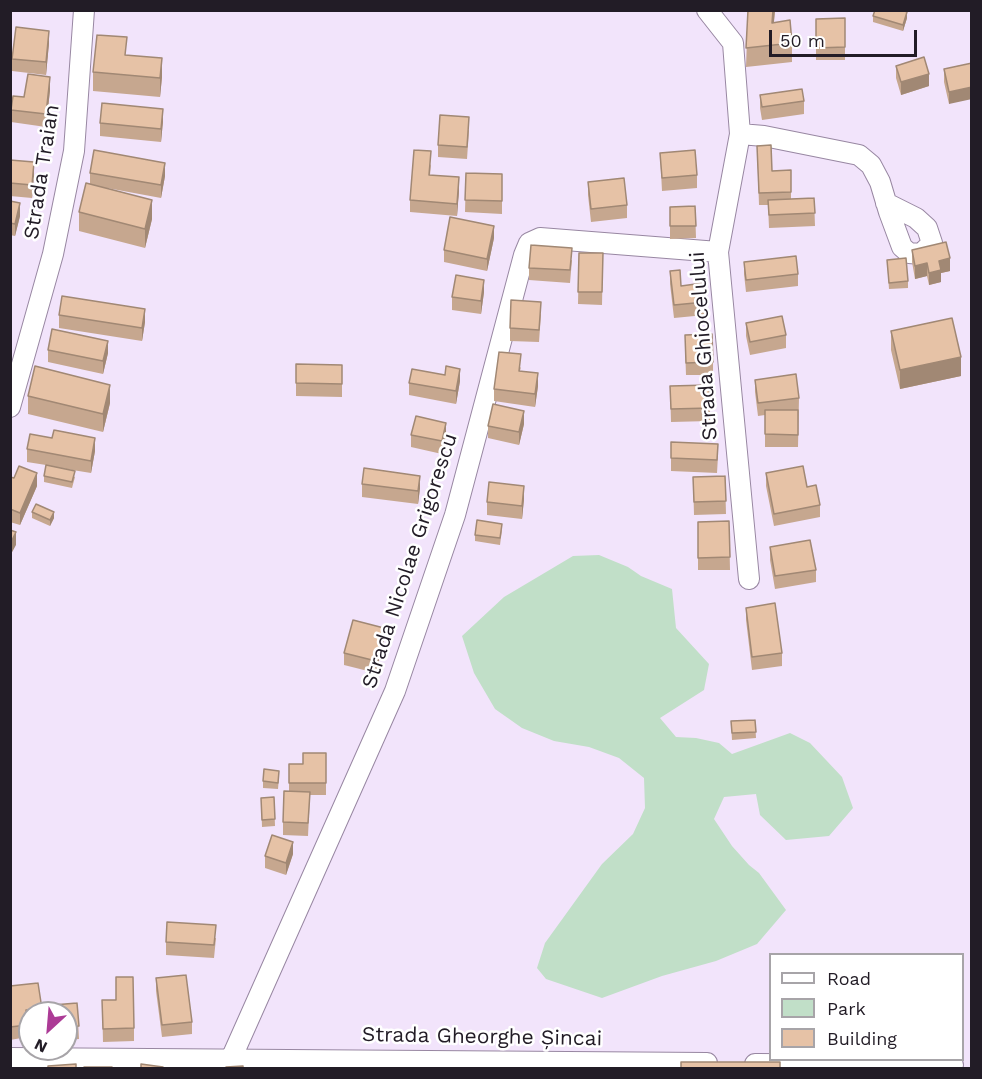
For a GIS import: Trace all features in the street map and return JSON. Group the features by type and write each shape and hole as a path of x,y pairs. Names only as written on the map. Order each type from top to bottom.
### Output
{"street":[{"name":"Strada Traian","path":"10,406 53,254 74,151 84,10"},
{"name":"Strada Ghiocelului","path":"707,10 732,43 740,134 718,252 748,579"},
{"path":"740,134 764,136 859,155 871,165 880,182 886,203"},
{"name":"Strada Nicolae Grigorescu","path":"231,1059 395,691 455,515 529,243 540,238 718,252"},
{"name":"Strada Gheorghe Șincai","path":"10,1059 953,1065"}],"green space":[{"path":"599,555 672,589 676,628 709,664 704,690 660,718 676,737 719,743 732,754 790,733 810,743 842,777 853,808 829,836 786,840 760,815 756,794 724,797 714,819 732,846 759,873 786,910 757,944 716,961 662,976 602,998 546,979 537,968 545,943 602,864 633,834 645,808 644,778 619,758 589,747 554,741 522,728 495,709 474,673 462,636 504,597 573,556"}],"building":[{"path":"748,10 773,10 772,23 790,20 792,43 746,48"},
{"path":"875,10 907,12 903,25 873,16"},
{"path":"845,18 845,47 816,48 816,19"},
{"path":"16,27 49,31 46,62 12,59"},
{"path":"97,35 127,37 125,55 162,58 160,78 93,72"},
{"path":"924,57 929,74 901,82 896,66"},
{"path":"972,63 972,87 949,92 944,69"},
{"path":"28,74 50,77 46,114 11,110 13,96 24,97"},
{"path":"802,89 804,101 762,107 760,95"},
{"path":"102,103 163,109 161,129 100,123"},
{"path":"440,115 469,117 467,147 438,145"},
{"path":"771,145 772,171 791,170 791,192 759,193 757,146"},
{"path":"94,150 165,163 161,185 90,173"},
{"path":"414,150 431,151 429,175 459,177 457,204 410,200"},
{"path":"695,150 697,175 662,178 660,153"},
{"path":"10,160 34,162 32,185 10,183"},
{"path":"466,173 502,174 502,201 465,200"},
{"path":"624,178 627,205 591,209 588,182"},
{"path":"86,183 152,200 145,229 79,212"},
{"path":"814,198 815,213 769,215 768,200"},
{"path":"10,201 20,203 15,224 10,223"},
{"path":"695,206 696,226 670,226 670,207"},
{"path":"450,217 494,226 487,259 444,250"},
{"path":"946,242 950,258 939,261 941,270 929,273 927,263 915,266 912,250"},
{"path":"531,245 572,248 570,270 529,268"},
{"path":"579,253 603,253 602,292 578,292"},
{"path":"796,256 798,274 746,280 744,262"},
{"path":"906,258 908,281 889,283 887,260"},
{"path":"680,270 681,286 703,283 705,302 674,305 670,271"},
{"path":"456,275 484,280 481,301 452,297"},
{"path":"62,296 145,309 142,328 59,315"},
{"path":"511,300 541,302 539,330 510,328"},
{"path":"782,316 786,335 750,342 746,323"},
{"path":"952,318 961,357 900,370 891,331"},
{"path":"52,329 108,341 103,361 48,350"},
{"path":"712,334 713,362 686,363 685,335"},
{"path":"499,352 521,354 519,371 538,373 535,394 494,389"},
{"path":"296,364 342,365 342,384 296,383"},
{"path":"35,366 110,385 103,414 28,396"},
{"path":"446,366 460,369 456,391 409,383 412,369 445,375"},
{"path":"796,374 799,398 758,403 755,380"},
{"path":"709,385 710,408 671,409 670,386"},
{"path":"493,404 524,411 519,432 488,426"},
{"path":"765,410 798,410 798,435 765,434"},
{"path":"416,416 446,423 442,441 411,435"},
{"path":"54,430 95,438 91,461 27,449 30,434 52,438"},
{"path":"671,442 718,444 717,460 671,458"},
{"path":"46,465 75,471 72,482 44,476"},
{"path":"19,466 37,473 20,513 10,509 10,477 14,478"},
{"path":"803,466 807,487 816,485 820,505 774,514 766,473"},
{"path":"364,468 420,476 418,491 362,484"},
{"path":"725,476 726,501 694,502 693,477"},
{"path":"489,482 524,486 522,506 487,502"},
{"path":"36,504 54,512 50,520 32,512"},
{"path":"477,520 502,524 500,538 475,535"},
{"path":"729,521 730,557 698,558 698,522"},
{"path":"10,530 16,532 10,544"},
{"path":"810,540 816,570 775,576 770,547"},
{"path":"775,603 782,653 752,657 746,608"},
{"path":"353,620 384,628 376,661 344,653"},
{"path":"755,720 756,732 732,733 731,721"},
{"path":"303,753 326,753 326,783 289,783 289,764 303,764"},
{"path":"264,769 279,771 278,783 263,781"},
{"path":"284,791 310,792 308,823 283,822"},
{"path":"274,797 275,819 262,820 261,798"},
{"path":"272,835 293,842 286,863 265,856"},
{"path":"167,922 216,925 214,945 166,942"},
{"path":"186,975 192,1022 162,1025 156,978"},
{"path":"116,977 133,977 134,1028 103,1029 102,1000 116,1000"},
{"path":"38,983 41,1001 18,1001 18,1026 10,1027 10,986"},
{"path":"681,1062 780,1062 780,1068 681,1068"},
{"path":"76,1064 76,1068 48,1068 48,1066"},
{"path":"141,1064 163,1067 163,1068 141,1068"},
{"path":"243,1066 243,1068 226,1068 226,1067"},
{"path":"112,1067 112,1068 84,1068"}]}
